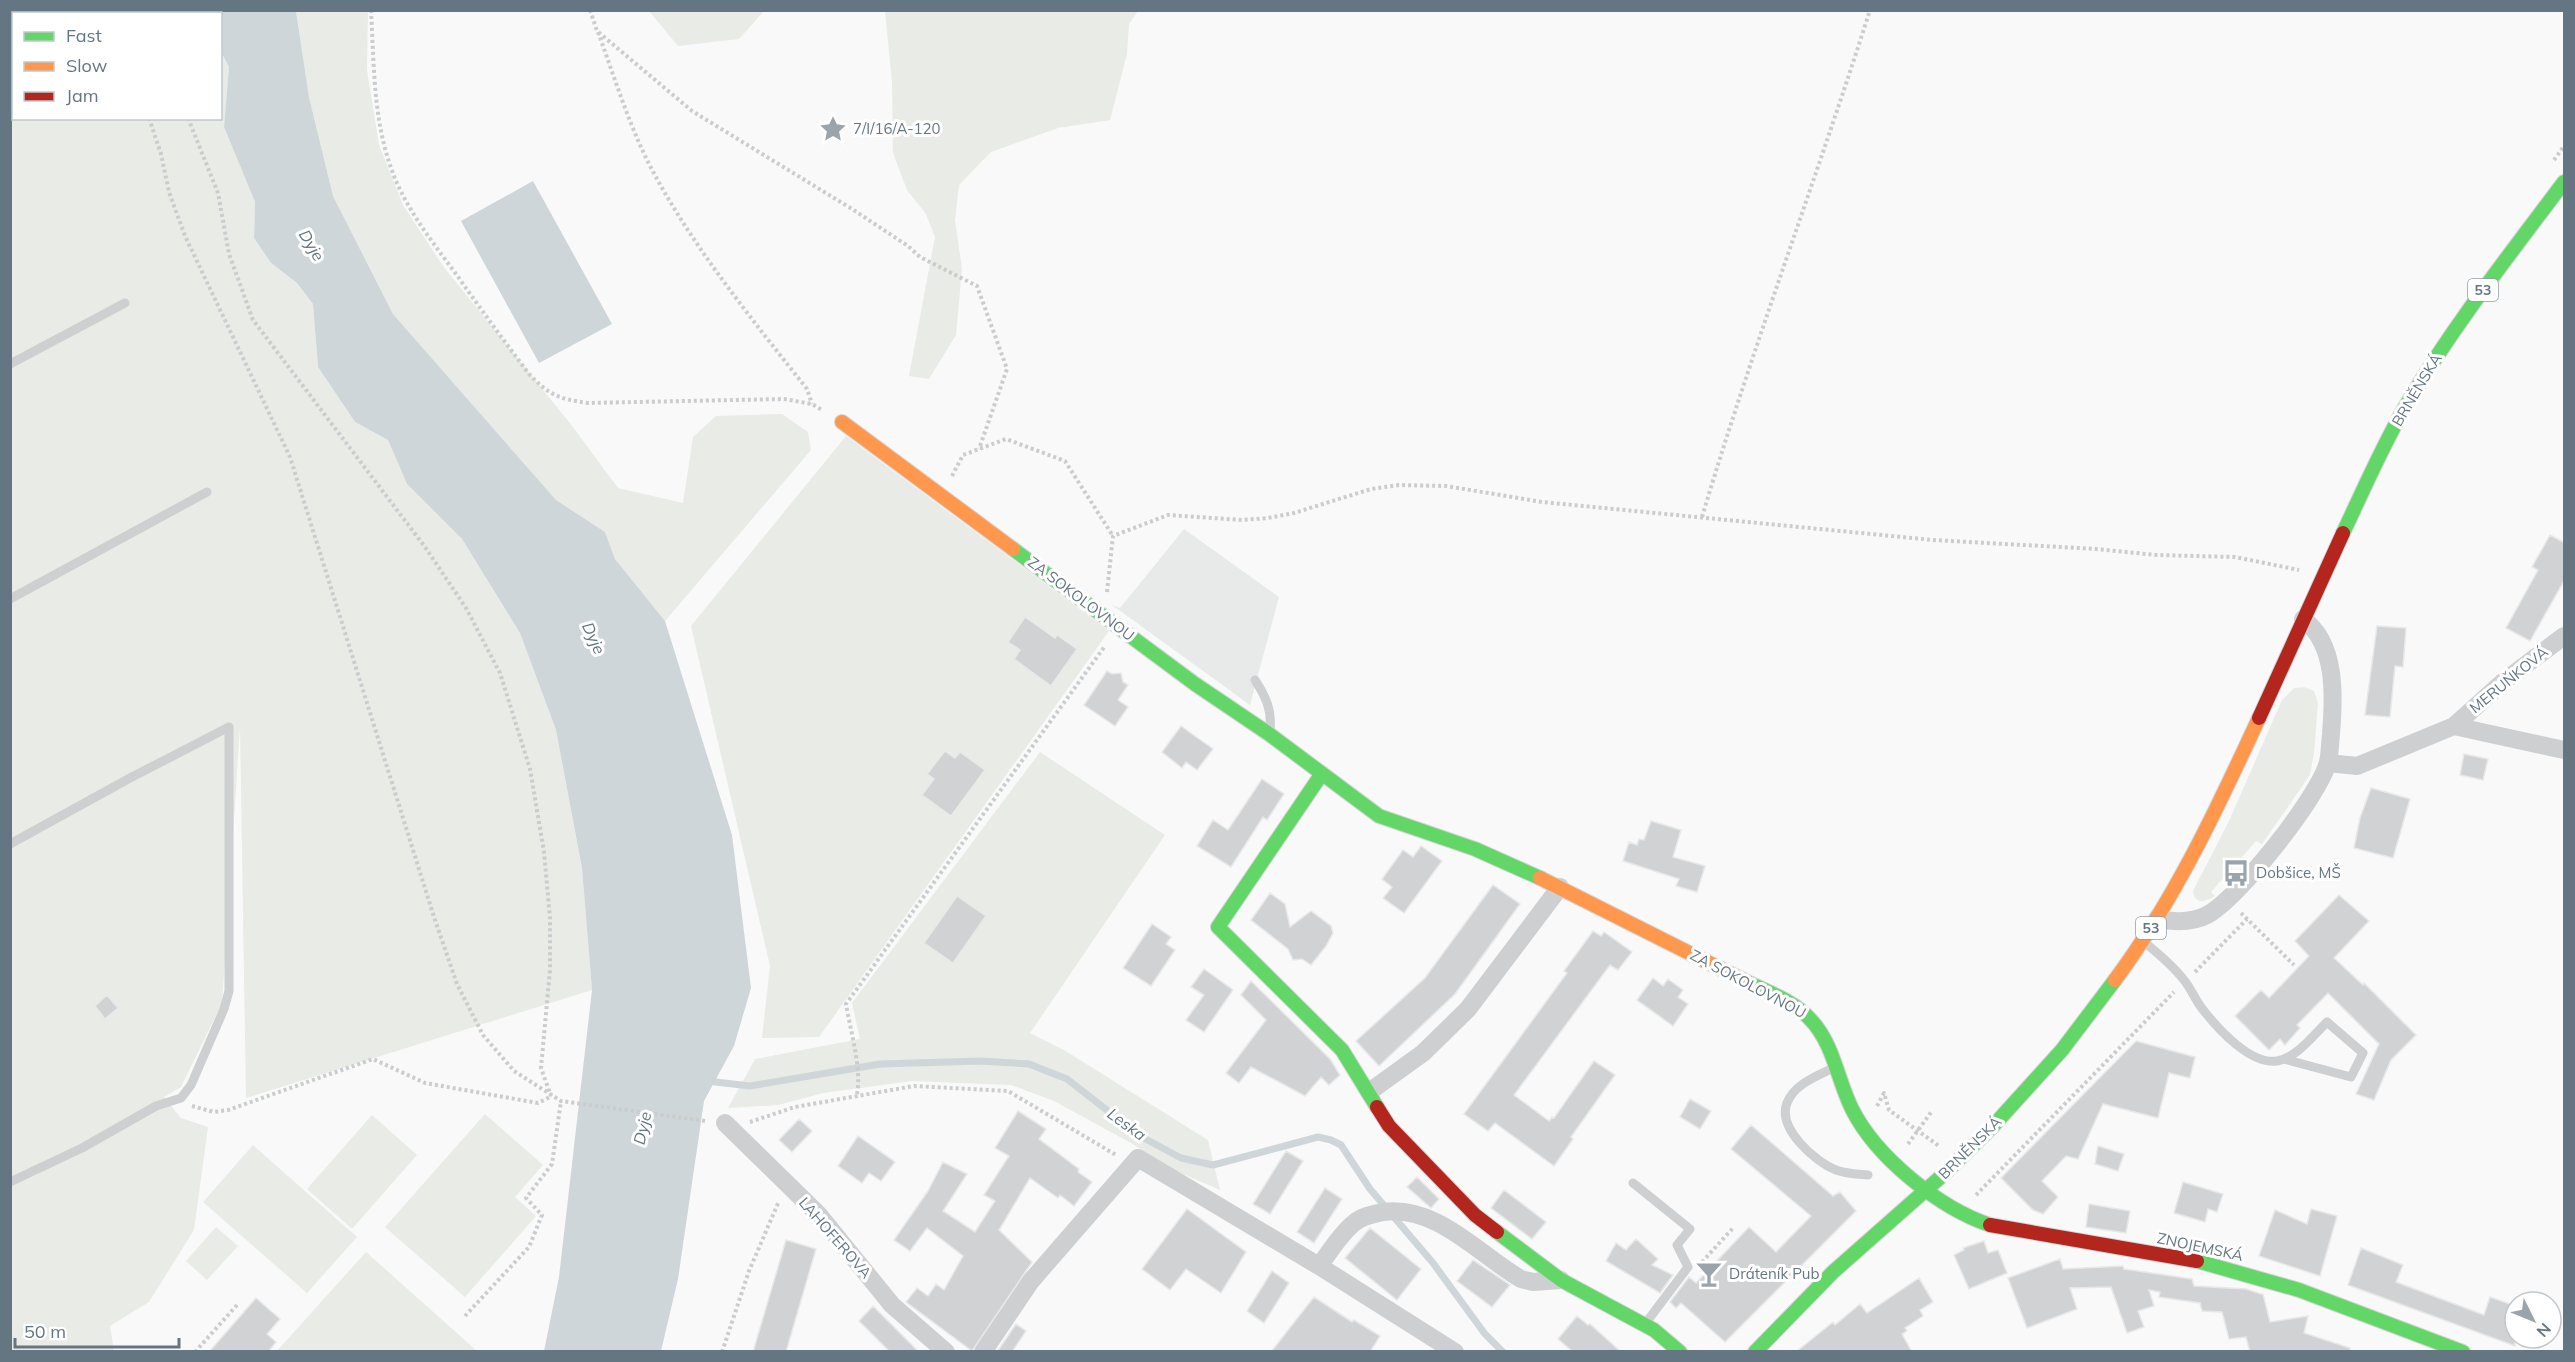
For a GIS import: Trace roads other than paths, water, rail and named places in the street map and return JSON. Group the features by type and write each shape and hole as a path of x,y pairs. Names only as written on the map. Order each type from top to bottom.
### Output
{"street":[{"name":"BRNĚNSKÁ","path":"1755,1352 1833,1272 1928,1189 1988,1132 2062,1050 2107,992 2157,919 2220,805 2370,475 2408,402 2480,294 2565,182"},
{"name":"ZA SOKOLOVNOU","path":"842,422 1195,684 1269,734 1379,816 1475,849 1560,886 1803,1011 1822,1032 1860,1123 1893,1161 1913,1180 1928,1189"},
{"path":"2157,919 2185,921 2203,917 2215,910 2246,880 2278,842 2312,793 2328,763 2332,699 2330,668 2316,632 2303,619"},
{"name":"MERUŇKOVÁ","path":"2328,763 2357,766 2454,726 2503,682 2565,636"},
{"path":"2454,726 2565,750"},
{"path":"1321,775 1218,927 1342,1050 1397,1136 1475,1215 1561,1280 1644,1325 1680,1352"},
{"path":"1369,1092 1423,1053 1468,1009 1560,886"},
{"name":"LAHOFEROVA","path":"729,1128 819,1215 892,1305 946,1352"},
{"path":"983,1352 1031,1281 1138,1158 1319,1266 1455,1352"},
{"name":"ZNOJEMSKÁ","path":"1928,1189 1969,1217 1988,1224 2197,1261 2299,1289 2463,1352"},
{"path":"1319,1266 1350,1226 1363,1217 1386,1212 1410,1213 1431,1219 1521,1279 1533,1282 1561,1280"}],"lane":[{"path":"10,364 125,303"},
{"path":"10,599 207,492"},
{"path":"1255,680 1267,699 1271,715 1269,734"},
{"path":"10,844 130,777 229,727 229,992 224,1009 191,1085 181,1098 156,1106 82,1148 10,1182"},
{"path":"2142,941 2160,955 2185,981 2204,1011 2245,1052 2263,1061 2284,1059 2351,1077 2363,1053 2327,1022 2299,1050 2284,1059"},
{"path":"1837,1066 1807,1081 1790,1097 1786,1105 1789,1125 1804,1147 1829,1166 1848,1174 1868,1174"},
{"path":"1633,1183 1690,1229 1677,1245 1688,1267 1644,1325"}],"water":[{"name":"Dyje","path":"205,10 296,11 309,97 333,196 393,314 556,500 605,532 615,559 665,621 732,835 751,988 734,1046 704,1101 678,1279 661,1351 544,1351 559,1277 592,990 582,868 556,730 520,633 462,539 407,484 388,440 355,422 318,367 313,304 297,283 271,263 254,238 255,202 224,127 229,67 222,54 222,12 204,12"},
{"path":"533,181 612,324 539,363 461,221"}],"waterway":[{"name":"Leska","path":"707,1081 750,1086 880,1064 981,1061 1029,1064 1067,1079 1140,1136 1181,1158 1213,1165 1318,1137 1331,1140 1341,1145 1370,1189 1433,1263 1485,1334 1503,1352"}],"place":[{"name":"7/I/16/A-120","path":"833,129"},
{"name":"Dobšice, MŠ","path":"2236,873"},
{"name":"Dráteník Pub","path":"1709,1274"}]}
